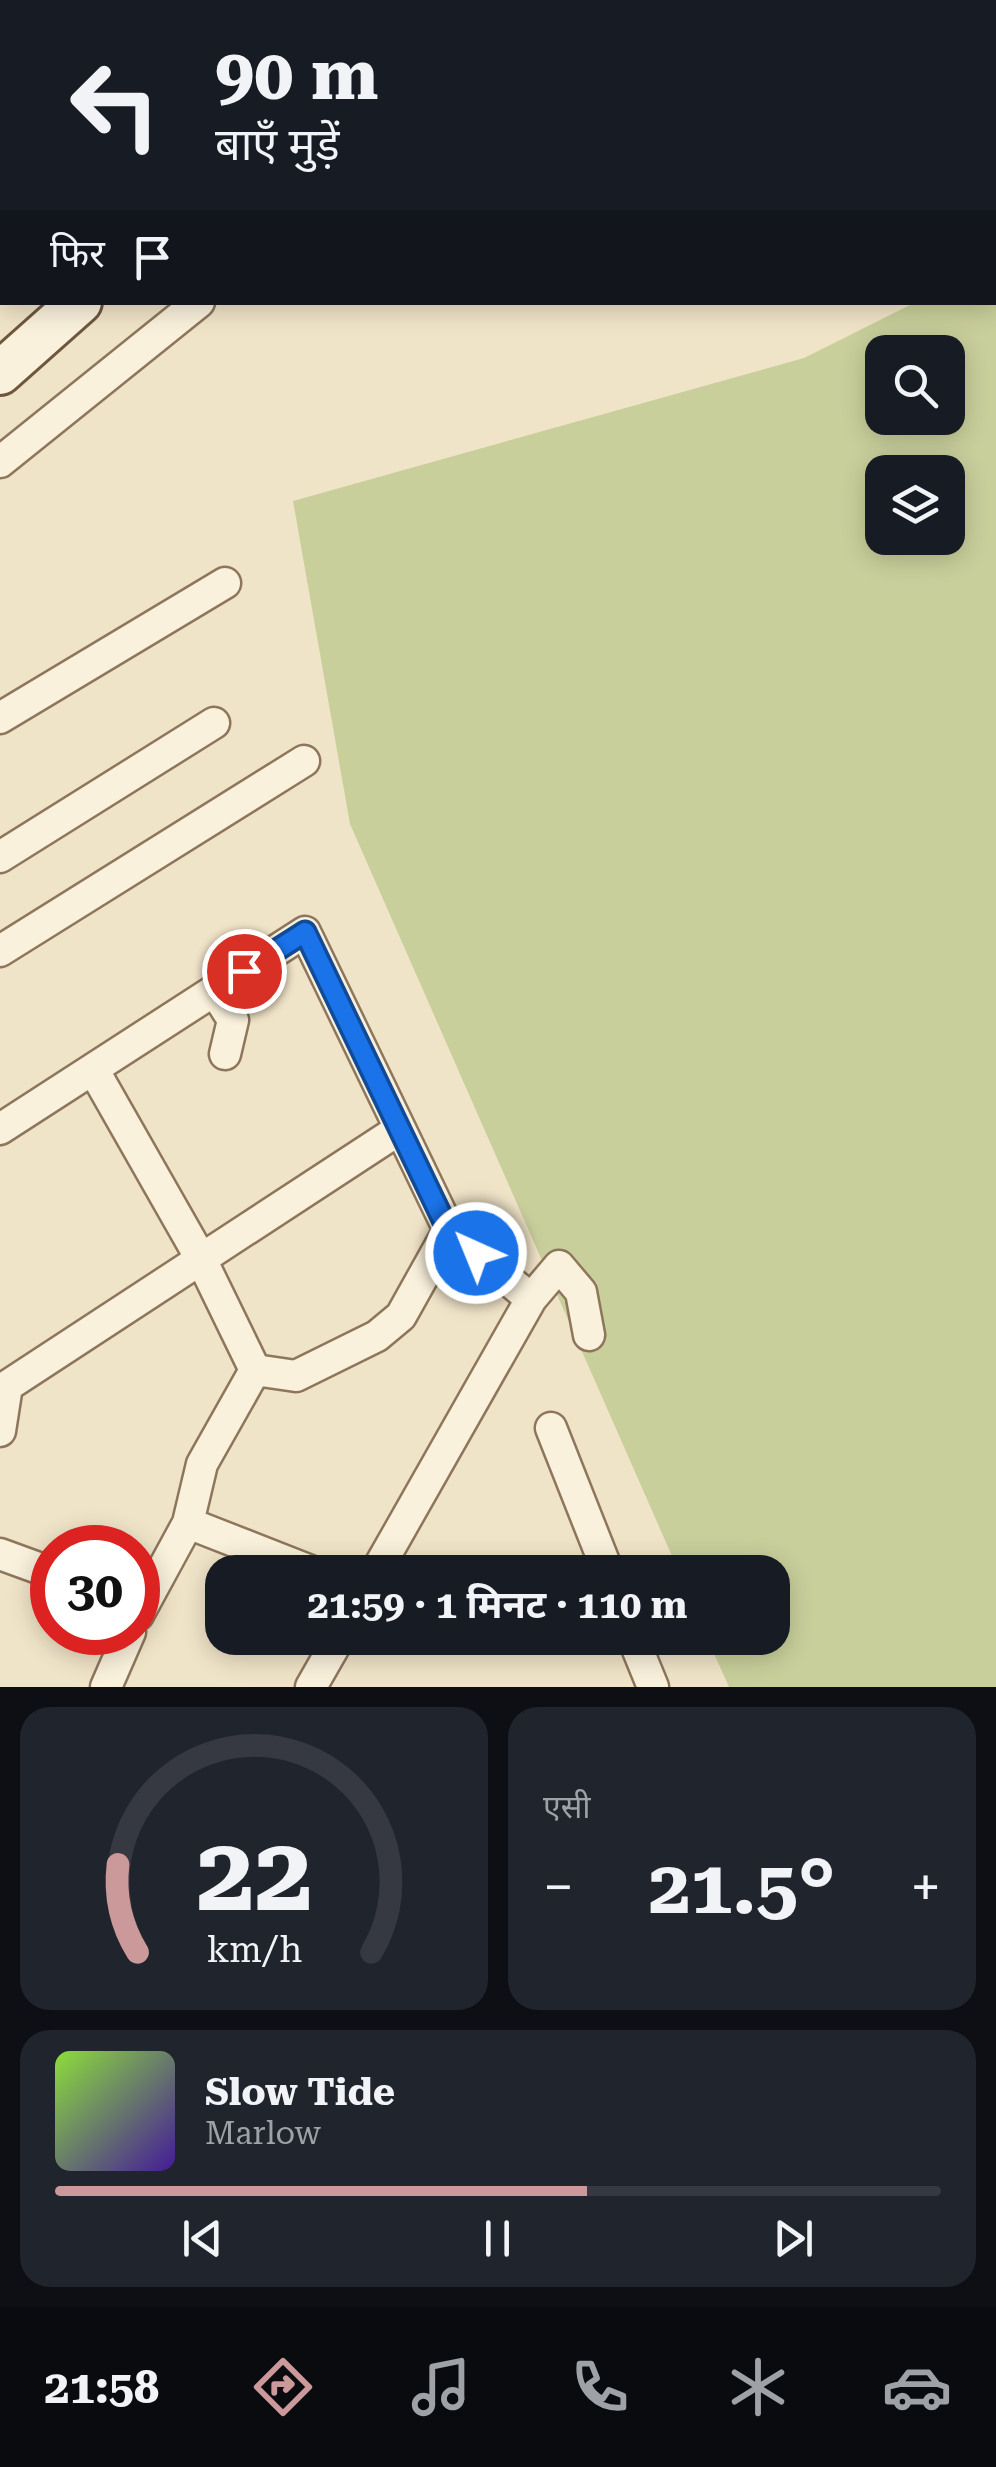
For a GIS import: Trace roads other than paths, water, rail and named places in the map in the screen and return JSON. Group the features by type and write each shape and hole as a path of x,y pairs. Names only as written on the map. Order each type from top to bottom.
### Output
{"street":[{"path":"0,373 77,305"},
{"path":"0,462 195,305"},
{"path":"0,718 225,583"},
{"path":"0,858 214,723"},
{"path":"0,951 304,761"},
{"path":"3,1122 93,1069 305,932 448,1230 531,1298"},
{"path":"214,990 233,1020 225,1054"},
{"path":"93,1069 200,1257 255,1370"},
{"path":"0,1431 7,1386 400,1130"},
{"path":"255,1370 296,1376 377,1336 401,1316 448,1230"},
{"path":"386,1555 531,1298 559,1266 580,1292 589,1335"},
{"path":"160,1574 188,1524 202,1464 255,1370"},
{"path":"551,1428 601,1555"},
{"path":"188,1524 269,1555"},
{"path":"0,1554 30,1565"},
{"path":"106,1687 120,1655"},
{"path":"311,1687 329,1655"},
{"path":"641,1655 653,1687"}]}
